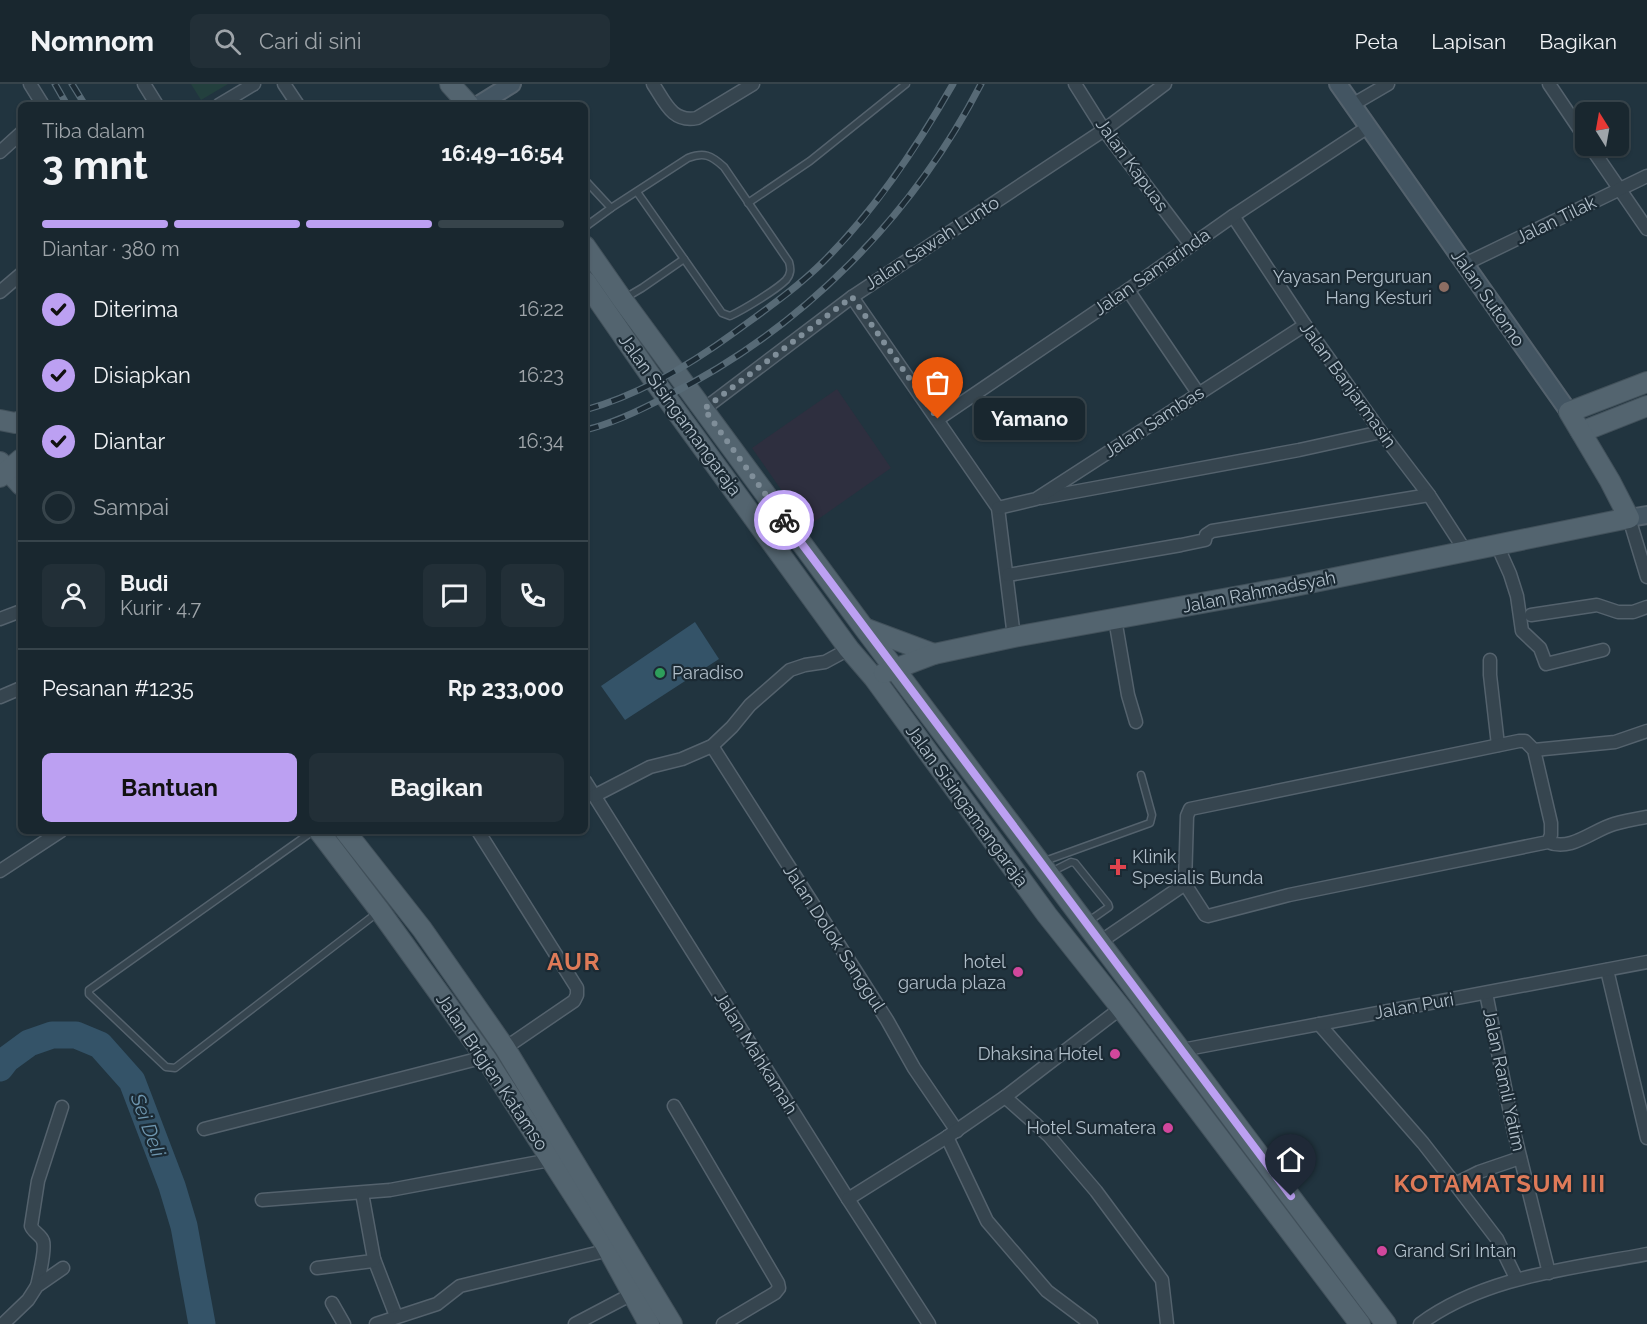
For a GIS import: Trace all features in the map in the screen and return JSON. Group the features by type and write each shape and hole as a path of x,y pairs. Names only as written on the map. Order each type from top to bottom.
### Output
{"main road":[{"path":"450,84 466,102"},
{"path":"483,102 512,84"},
{"name":"Jalan Sutomo","path":"1338,84 1569,412 1610,481 1638,516"},
{"name":"Jalan Sisingamangaraja","path":"588,250 864,628 1386,1324"},
{"name":"Jalan Sisingamangaraja","path":"588,285 655,382 849,649 873,678 1047,915 1121,1008 1360,1324"},
{"path":"1569,412 1647,382"},
{"path":"1581,432 1647,406"},
{"path":"0,420 18,422"},
{"path":"18,452 6,464 18,481"},
{"name":"Jalan Rahmadsyah","path":"873,678 895,667 934,654 1014,637 1290,587 1638,516"},
{"path":"795,574 816,561"},
{"path":"864,628 934,654"},
{"name":"Jalan Brigjen Katamso","path":"321,834 485,1057 609,1250 644,1322"},
{"name":"Jalan Brigjen Katamso","path":"347,834 422,929 505,1048 672,1324"},
{"path":"485,1057 505,1048"}],"street":[{"path":"30,84 41,102"},
{"path":"144,84 155,102"},
{"path":"224,102 254,84"},
{"path":"284,84 296,102"},
{"path":"653,84 672,112 681,119 690,120 698,118 753,84"},
{"name":"Jalan Kapuas","path":"1075,84 1104,130 1191,245"},
{"name":"Jalan Sawah Lunto","path":"704,409 852,297 1104,130 1165,84"},
{"path":"1352,105 1388,84"},
{"path":"1549,84 1575,123"},
{"name":"Jalan Samarinda","path":"938,419 1233,216 1368,128"},
{"path":"0,152 18,137"},
{"path":"1597,156 1647,229"},
{"name":"Jalan Tilak","path":"1465,264 1647,176"},
{"name":"Jalan Banjarmasin","path":"1233,216 1305,325 1429,495 1466,552"},
{"path":"0,292 18,277"},
{"path":"1128,290 1198,393"},
{"path":"852,297 998,508 1014,637"},
{"name":"Jalan Sambas","path":"998,508 1036,499 1305,325"},
{"path":"1036,499 1299,450 1381,432"},
{"path":"1008,575 1205,540 1206,535 1212,531 1429,495"},
{"path":"1638,516 1647,577"},
{"path":"1497,545 1517,596 1522,631 1540,648 1546,664 1603,650"},
{"path":"1531,615 1597,605 1618,612 1633,612 1647,607"},
{"path":"0,619 18,612"},
{"path":"1115,619 1128,695 1136,722"},
{"path":"594,796 650,767 682,759 712,746 750,705 790,670 805,665 825,663 849,649"},
{"path":"1490,660 1498,745"},
{"path":"0,697 18,689"},
{"path":"1534,750 1615,742 1647,730"},
{"path":"1548,842 1551,835 1551,823 1534,750 1526,741 1190,809 1187,816 1185,884 1205,915 1208,916 1289,896 1548,842 1561,845 1576,842 1614,824 1647,817"},
{"name":"Jalan Dolok Sanggul","path":"712,746 887,1020 952,1134 987,1221 1047,1291 1091,1324"},
{"name":"Jalan Mahkamah","path":"588,786 848,1200 929,1324"},
{"path":"0,871 56,834"},
{"path":"480,834 576,988 577,995 574,1001 505,1048"},
{"path":"1100,942 1185,884"},
{"name":"Jalan Puri","path":"1182,1050 1647,962"},
{"path":"1607,970 1647,1138"},
{"name":"Jalan Ramli Yatim","path":"1486,993 1520,1158 1549,1273"},
{"path":"848,1200 952,1134 1005,1097 1121,1008"},
{"path":"1319,1024 1423,1143 1455,1184 1497,1239 1516,1278"},
{"path":"204,1129 485,1057"},
{"path":"1005,1097 1049,1136 1096,1191 1162,1280 1167,1324"},
{"path":"674,1106 778,1283 778,1291 723,1324"},
{"path":"37,1286 44,1244 31,1226 38,1181 62,1107"},
{"path":"1455,1184 1479,1172 1520,1158"},
{"path":"262,1200 390,1190 550,1160"},
{"path":"362,1193 374,1259 396,1317"},
{"path":"376,1324 437,1304 460,1286 609,1250"},
{"path":"1420,1324 1454,1304 1516,1278 1647,1254"},
{"path":"317,1268 373,1261 374,1259"},
{"path":"3,1324 27,1300 37,1286 63,1268"},
{"path":"575,1324 632,1294"},
{"path":"332,1303 344,1324"}],"lane":[{"path":"748,203 810,160 906,84"},
{"path":"588,225 611,208 688,158 700,154 715,158 724,167 789,262 791,270 787,279 741,311 730,315 722,313 636,192"},
{"path":"588,183 611,208"},
{"path":"622,299 684,259"},
{"path":"1045,868 1150,823 1152,815 1142,775"},
{"path":"309,834 88,990 89,994 165,1068 175,1068 380,911"},
{"path":"1045,868 1074,862 1108,904 1109,907 1086,923"}],"shaded area":[{"path":"837,389 891,468 807,527 752,448"},
{"name":"Paradiso","path":"695,622 719,659 625,720 601,686"}],"green space":[{"path":"191,84 228,84 201,100"}],"waterway":[{"name":"Sei Deli","path":"0,1068 7,1059 29,1043 52,1035 76,1035 100,1045 132,1081 172,1186 184,1226 202,1324"}],"railway":[{"path":"55,84 65,102"},
{"path":"72,84 83,102"},
{"path":"588,409 625,396 682,367 758,315 814,271 878,199 910,154 953,84"},
{"path":"588,429 607,424 639,410 718,368 764,337 808,302 849,264 887,223 922,179 954,133 981,84"}],"way so far":[{"path":"784,520 704,409 852,297 938,419"}],"place":[{"name":"Yayasan Perguruan Hang Kesturi","path":"1444,287"},
{"name":"Yamano","path":"938,419"},
{"name":"Paradiso","path":"660,673"},
{"name":"Klinik Spesialis Bunda","path":"1118,867"},
{"name":"hotel garuda plaza","path":"1018,972"},
{"name":"Dhaksina Hotel","path":"1115,1054"},
{"name":"Hotel Sumatera","path":"1168,1128"},
{"name":"Grand Sri Intan","path":"1382,1251"}],"district":[{"name":"AUR","path":"574,962"},
{"name":"KOTAMATSUM III","path":"1500,1184"}],"route":[{"path":"784,520 1291,1196"}]}
